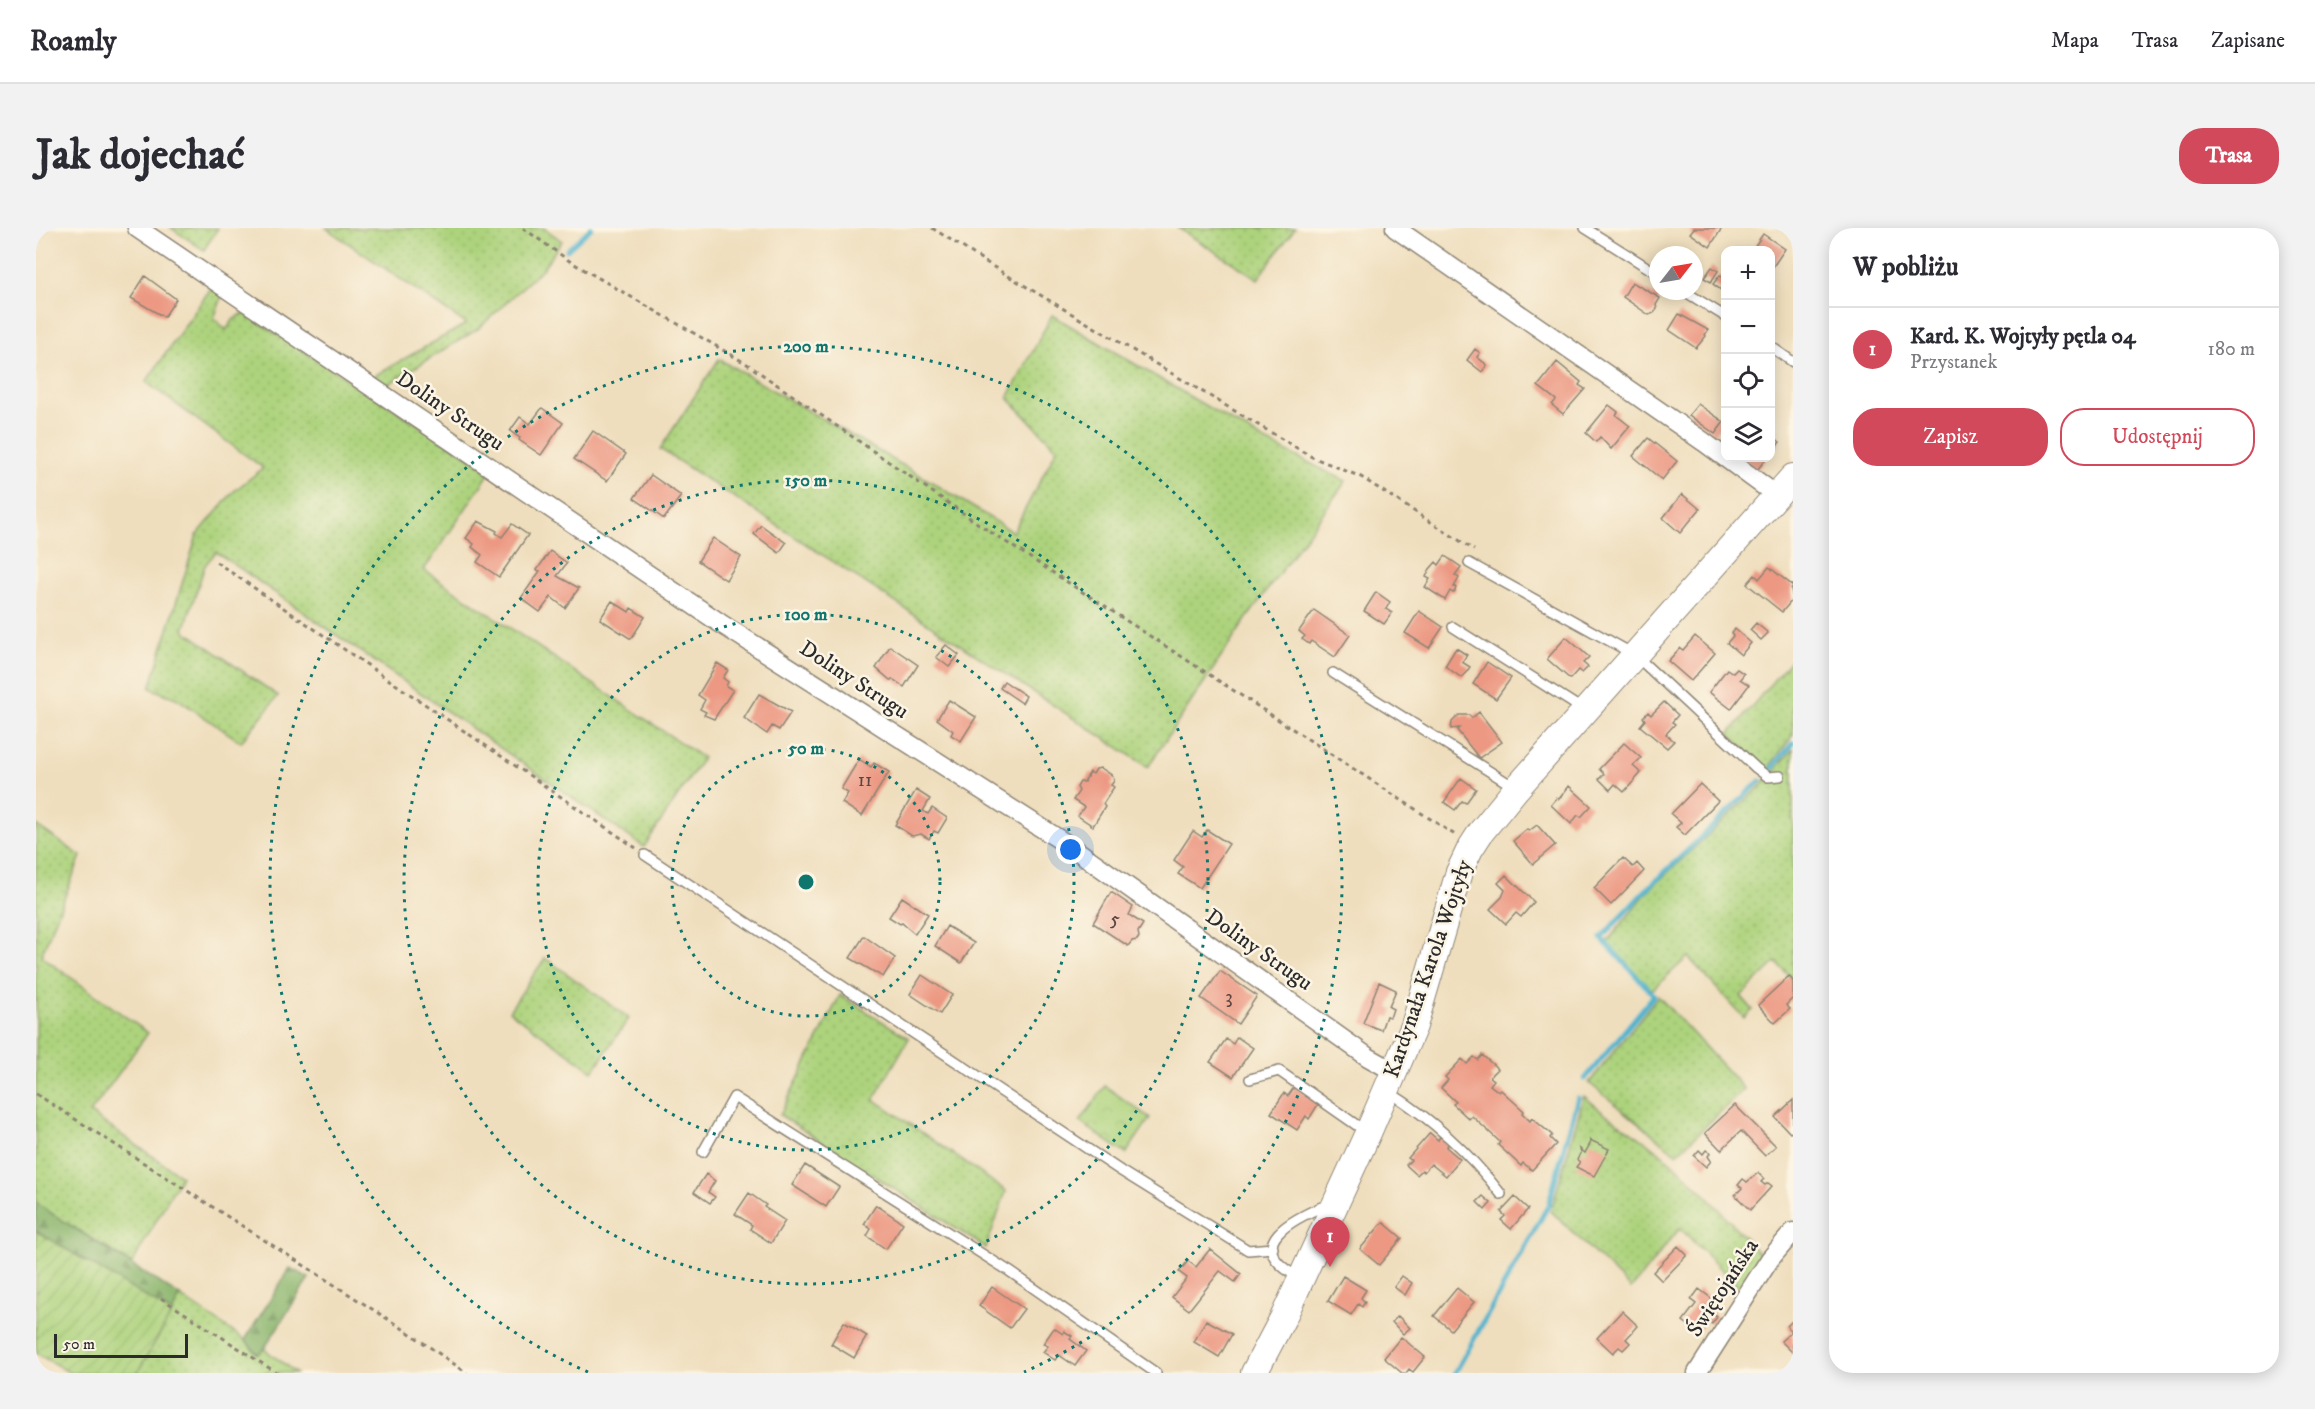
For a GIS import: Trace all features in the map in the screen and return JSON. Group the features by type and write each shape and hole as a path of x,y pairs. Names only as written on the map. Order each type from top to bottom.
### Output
{"street":[{"name":"Doliny Strugu","path":"137,228 720,623 1076,850 1368,1057 1391,1082"},
{"path":"1395,228 1694,435 1784,486"},
{"name":"Kardynała Karola Wojtyły","path":"1254,1373 1391,1082 1414,1026 1459,872 1472,846 1516,789 1784,486"},
{"name":"Świętojańska","path":"1699,1372 1770,1258 1793,1232"}],"lane":[{"path":"1585,228 1649,268"},
{"path":"1698,300 1721,314"},
{"path":"1775,349 1793,362"},
{"path":"1469,563 1635,655 1756,768 1768,777 1780,776"},
{"path":"1453,627 1585,711"},
{"path":"1333,673 1516,789"},
{"path":"645,855 1120,1171 1248,1250 1273,1248"},
{"path":"1250,1079 1279,1071 1368,1133"},
{"path":"1391,1082 1415,1108 1479,1166 1501,1194"},
{"path":"704,1152 734,1097 1009,1271 1156,1373"},
{"path":"1300,1278 1276,1262 1273,1248 1275,1239 1284,1227 1301,1215 1336,1201"}],"path":[{"path":"523,228 571,262 747,364 986,529 1472,846"},
{"path":"932,228 1312,457 1361,477 1483,556"},
{"path":"216,562 645,855"},
{"path":"36,1094 408,1332 466,1373"},
{"path":"161,1298 277,1373"}],"green space":[{"path":"171,228 218,228 204,250"},
{"path":"326,228 544,228 562,241 542,269 478,329 387,385 372,377 466,324"},
{"path":"1178,228 1295,228 1258,279"},
{"path":"213,285 222,297 214,318 226,330 234,319 244,313 491,471 424,570 703,758 644,847 216,552 205,565 184,630 278,696 241,742 176,698 150,688 197,535 233,492 263,468 146,382"},
{"path":"1052,315 1265,441 1346,481 1245,621 1148,767 660,449 719,359 930,481 1013,532 1057,449 1008,398"},
{"path":"1793,657 1793,735 1767,770 1729,734"},
{"path":"1793,749 1793,980 1776,962 1741,996 1753,1010 1744,1018 1688,957 1652,990 1607,942 1648,891 1763,784"},
{"path":"36,825 81,856 41,956 148,1033 90,1113 181,1176 132,1264 36,1204"},
{"path":"545,958 629,1018 593,1071 509,1011"},
{"path":"840,995 909,1038 874,1099 1006,1191 986,1248 780,1115"},
{"path":"1658,996 1744,1089 1677,1154 1589,1083"},
{"path":"1105,1086 1150,1118 1126,1154 1080,1122"},
{"path":"1584,1096 1672,1163 1713,1203 1764,1259 1743,1292 1680,1228 1631,1289 1551,1211"},
{"path":"36,1201 37,1204 180,1296 172,1313 36,1231"},
{"path":"36,1231 172,1313 137,1373 70,1373 36,1353"},
{"path":"290,1268 309,1278 264,1349 258,1354 245,1340"},
{"path":"180,1296 245,1340 257,1354 264,1349 296,1373 137,1373"}],"building":[{"path":"1694,228 1722,228 1710,247 1690,233"},
{"path":"1763,234 1785,249 1775,264 1775,246 1755,246"},
{"path":"1712,267 1718,271 1711,282 1704,278"},
{"path":"1720,275 1721,276 1721,290 1713,284"},
{"path":"145,276 176,299 164,317 131,298"},
{"path":"1632,282 1649,292 1649,300 1659,300 1657,309 1649,315 1623,297"},
{"path":"1679,314 1708,330 1696,348 1669,330"},
{"path":"1475,349 1480,353 1477,357 1487,365 1482,372 1467,360"},
{"path":"1557,362 1581,382 1579,385 1585,389 1563,414 1552,405 1556,400 1538,386"},
{"path":"1698,404 1721,420 1721,426 1715,434 1689,415"},
{"path":"1609,405 1618,412 1616,415 1630,426 1611,449 1600,437 1596,442 1586,433"},
{"path":"542,408 563,423 541,455 510,431 520,417 530,424"},
{"path":"593,431 626,454 607,481 574,459"},
{"path":"1648,438 1677,461 1662,480 1633,456"},
{"path":"1775,438 1780,442 1775,448"},
{"path":"1747,462 1764,462 1757,470"},
{"path":"651,475 681,496 664,519 634,498"},
{"path":"1682,494 1700,509 1680,533 1663,518"},
{"path":"478,521 497,531 496,533 502,537 512,524 528,535 499,577 477,562 482,555 466,538"},
{"path":"761,525 786,543 779,553 754,534"},
{"path":"713,538 741,557 726,580 698,561"},
{"path":"550,551 567,563 557,576 579,588 565,608 551,597 540,612 521,598 540,571 537,570"},
{"path":"1445,556 1461,567 1455,575 1459,578 1454,587 1456,587 1455,591 1453,593 1450,591 1445,600 1425,587 1430,579 1426,577 1430,569 1436,562 1439,565"},
{"path":"1769,567 1793,586 1791,589 1793,599 1782,612 1747,584 1755,575 1759,579"},
{"path":"1376,592 1390,602 1386,609 1392,613 1384,624 1364,611"},
{"path":"612,601 629,612 631,608 645,617 631,639 600,619"},
{"path":"1314,610 1350,635 1335,657 1311,641 1309,644 1302,639 1305,636 1299,631"},
{"path":"1419,611 1443,627 1429,648 1405,633"},
{"path":"1756,623 1768,633 1761,640 1750,630"},
{"path":"1735,629 1751,643 1741,655 1727,643"},
{"path":"1695,636 1715,653 1691,681 1668,661 1680,648 1683,650"},
{"path":"1566,637 1589,657 1583,663 1588,667 1582,673 1578,670 1570,679 1547,659"},
{"path":"946,645 959,655 949,667 936,657"},
{"path":"890,646 918,665 904,687 890,680 876,668"},
{"path":"1456,648 1467,655 1462,662 1470,667 1462,678 1445,666"},
{"path":"1487,662 1511,678 1496,699 1473,684"},
{"path":"717,663 728,670 723,678 728,682 726,686 733,690 714,719 704,715 706,712 700,709 705,700 698,695"},
{"path":"1727,669 1733,673 1737,669 1744,674 1740,679 1749,685 1731,709 1709,692"},
{"path":"1004,681 1026,696 1022,703 1000,688"},
{"path":"759,694 791,712 779,730 772,726 767,734 744,718"},
{"path":"949,700 976,717 961,741 951,735 953,731 937,719"},
{"path":"1664,702 1678,715 1672,722 1675,724 1666,734 1674,741 1667,748 1640,726 1645,720 1643,717 1648,712 1651,715"},
{"path":"1479,712 1502,742 1479,758 1457,730 1459,728 1451,729 1452,722 1459,715 1469,715 1472,718"},
{"path":"1624,743 1641,758 1633,766 1641,773 1624,792 1615,784 1610,790 1599,779 1604,774 1599,769"},
{"path":"859,759 871,767 874,763 889,772 862,816 842,803 848,793 841,789"},
{"path":"1101,768 1113,776 1114,781 1111,785 1114,787 1093,826 1078,816 1084,807 1073,800 1079,791 1077,787 1080,782 1084,782 1090,772 1093,774 1096,769"},
{"path":"1461,778 1476,789 1466,803 1462,801 1455,810 1444,802"},
{"path":"1700,784 1718,801 1685,835 1676,827 1681,823 1671,814"},
{"path":"1569,786 1591,806 1581,817 1578,815 1571,824 1551,805"},
{"path":"916,790 930,799 923,811 928,814 932,808 947,818 938,833 934,831 929,839 921,834 912,836 895,825"},
{"path":"1537,825 1555,845 1533,864 1513,841 1527,829 1529,831"},
{"path":"1207,830 1229,844 1200,888 1178,874 1183,867 1174,860 1193,831 1202,837"},
{"path":"1623,858 1633,867 1637,863 1644,871 1611,905 1594,888"},
{"path":"1506,875 1534,902 1521,917 1516,913 1506,924 1490,909 1502,897 1505,890 1498,883"},
{"path":"1111,892 1133,907 1129,915 1143,924 1138,932 1137,940 1132,941 1128,946 1093,923"},
{"path":"902,897 928,914 915,934 902,923 889,917"},
{"path":"947,926 974,943 961,963 935,946"},
{"path":"864,936 895,958 883,977 850,958"},
{"path":"1220,971 1257,996 1238,1024 1201,998"},
{"path":"922,975 952,995 940,1014 910,994"},
{"path":"1789,976 1793,981 1793,998 1786,1005 1790,1009 1775,1023 1758,1005"},
{"path":"1379,982 1396,990 1389,1007 1393,1009 1391,1015 1386,1016 1381,1030 1363,1023"},
{"path":"1237,1037 1253,1048 1233,1077 1210,1062 1226,1039 1233,1044"},
{"path":"1482,1055 1498,1069 1490,1077 1494,1080 1490,1085 1499,1092 1501,1090 1524,1111 1522,1113 1530,1121 1532,1118 1552,1135 1550,1138 1556,1144 1532,1170 1523,1163 1521,1166 1472,1116 1469,1119 1453,1104 1456,1102 1441,1088 1448,1080 1445,1077 1462,1059 1467,1064 1474,1057 1478,1060"},
{"path":"1295,1086 1319,1103 1309,1119 1306,1116 1297,1130 1271,1113 1284,1093 1288,1096"},
{"path":"1793,1100 1793,1131 1790,1133 1775,1117"},
{"path":"1735,1105 1776,1146 1765,1156 1741,1131 1721,1150 1705,1133"},
{"path":"1430,1133 1438,1140 1441,1135 1450,1142 1446,1147 1460,1159 1446,1176 1431,1164 1424,1172 1422,1170 1417,1175 1406,1165 1411,1160 1408,1158"},
{"path":"1590,1140 1609,1149 1594,1176 1576,1167 1580,1162 1577,1160 1580,1149 1585,1153"},
{"path":"1699,1150 1703,1154 1706,1150 1710,1153 1708,1156 1711,1161 1706,1167 1694,1156"},
{"path":"805,1165 839,1187 826,1207 792,1185"},
{"path":"1758,1173 1764,1179 1761,1182 1772,1186 1750,1210 1735,1195 1742,1188 1738,1185 1743,1179 1747,1182"},
{"path":"706,1174 715,1181 708,1192 715,1197 710,1203 694,1192"},
{"path":"749,1193 766,1205 764,1207 785,1221 771,1243 750,1229 752,1225 735,1214"},
{"path":"1483,1196 1491,1203 1485,1210 1477,1202"},
{"path":"1515,1197 1528,1209 1511,1229 1501,1220 1505,1216 1501,1212"},
{"path":"876,1205 903,1223 886,1249 867,1236 871,1229 864,1224"},
{"path":"1383,1222 1402,1238 1379,1265 1360,1249"},
{"path":"1678,1246 1687,1255 1662,1281 1653,1272"},
{"path":"1210,1249 1241,1274 1235,1282 1220,1271 1189,1310 1172,1297 1187,1278 1179,1272 1188,1261 1196,1267"},
{"path":"1343,1276 1366,1290 1361,1298 1365,1302 1362,1307 1358,1304 1351,1315 1328,1301"},
{"path":"1402,1276 1412,1283 1405,1295 1394,1287"},
{"path":"992,1287 1024,1309 1010,1328 979,1306"},
{"path":"1457,1288 1474,1302 1451,1330 1434,1316"},
{"path":"1699,1289 1719,1304 1712,1313 1717,1317 1712,1324 1707,1320 1698,1332 1683,1321 1696,1304 1691,1300"},
{"path":"1622,1311 1638,1326 1626,1339 1630,1343 1623,1350 1619,1347 1613,1353 1597,1338"},
{"path":"1398,1316 1410,1328 1403,1334 1392,1322"},
{"path":"1206,1320 1232,1334 1219,1357 1194,1342"},
{"path":"1793,1320 1793,1353 1781,1341 1791,1332 1787,1326"},
{"path":"844,1322 867,1336 854,1358 831,1344"},
{"path":"1054,1328 1063,1334 1064,1331 1072,1336 1070,1339 1086,1351 1075,1366 1059,1355 1055,1360 1043,1352 1048,1346 1043,1344"},
{"path":"1401,1337 1425,1357 1413,1372 1409,1369 1406,1373 1402,1373 1384,1358"}],"waterway":[{"path":"567,250 591,228"},
{"path":"1769,772 1793,743"},
{"path":"1585,1079 1654,995 1601,938 1644,892 1760,781"},
{"path":"1455,1373 1548,1206 1578,1098"}],"place":[{"name":"Kard. K. Wojtyły pętla 04","path":"1330,1267"}]}
